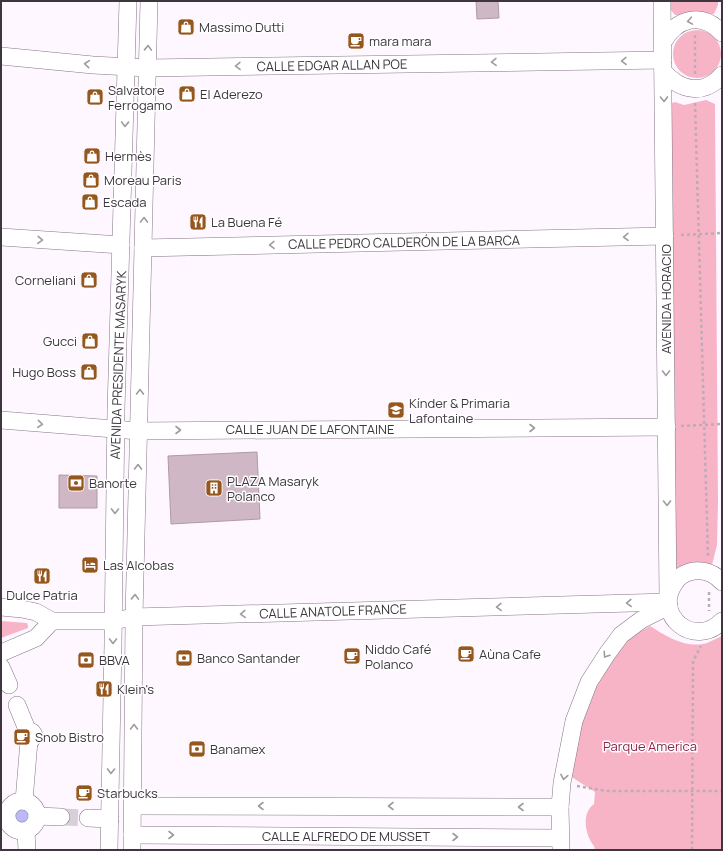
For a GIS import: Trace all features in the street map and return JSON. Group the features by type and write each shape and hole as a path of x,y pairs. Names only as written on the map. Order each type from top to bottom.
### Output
{"street":[{"name":"AVENIDA PRESIDENTE MASARYK","path":"109,850 116,430 128,1"},
{"name":"AVENIDA PRESIDENTE MASARYK","path":"132,842 134,617 149,1"},
{"path":"149,25 156,17 156,1"},
{"name":"AVENIDA HORACIO","path":"662,1 668,602"},
{"path":"663,42 670,31 678,24 695,19 709,22 722,32"},
{"name":"CALLE EDGAR ALLAN POE","path":"1,56 93,65 148,68 663,65"},
{"path":"663,65 670,78 681,86 695,88 710,85 722,75"},
{"name":"CALLE PEDRO CALDERÓN DE LA BARCA","path":"144,248 665,236"},
{"path":"1,237 121,245"},
{"name":"CALLE JUAN DE LAFONTAINE","path":"1,420 139,431 667,427"},
{"path":"715,577 700,571 683,575 674,584 668,602 674,619 683,628 701,632 716,625"},
{"path":"561,844 560,807 562,783 574,721 589,682 621,635 640,620 668,602"},
{"name":"CALLE ANATOLE FRANCE","path":"1,607 36,612 52,621 113,621 134,617 668,602"},
{"path":"1,653 36,638 52,621"},
{"path":"1,667 9,685"},
{"path":"17,705 29,736 24,801"},
{"path":"20,801 24,801 32,805 37,813 37,816 34,826 26,832 16,831 11,828 6,820 8,810 11,805 20,801"},
{"path":"133,806 560,807"},
{"path":"37,816 62,817"},
{"path":"88,818 110,819"},
{"path":"26,832 27,850"},
{"name":"CALLE ALFREDO DE MUSSET","path":"132,842 561,844"}],"path":[{"path":"692,850 693,661 716,625 715,577 704,425 695,88 695,19"},
{"path":"665,236 722,234"},
{"path":"667,427 722,424"},
{"path":"562,783 607,792 722,790"}],"green space":[{"path":"670,1 718,1 718,5 714,14 706,16 697,14 675,15 670,9"},
{"path":"697,30 706,32 714,37 719,45 721,54 719,63 714,71 706,76 697,78 688,76 680,71 675,63 673,54 675,45 680,37 688,32"},
{"path":"706,100 715,104 717,545 712,565 693,562 679,569 670,566 669,104 675,102 684,105"},
{"path":"1,621 27,623 28,628 1,638"},
{"name":"Parque America","path":"650,626 677,641 692,644 707,643 722,636 722,850 595,850 588,836 586,818 587,813 594,804 595,792 570,776 576,739 589,702 608,663 618,648 632,636"}],"water":[{"path":"22,807 29,810 32,817 29,824 22,827 15,824 12,817 15,810"}],"building":[{"path":"476,1 498,1 499,18 477,19"},
{"name":"PLAZA Masaryk Polanco","path":"257,452 260,519 171,524 168,456"},
{"path":"59,475 97,476 97,508 59,508"}],"tunnel":[{"path":"61,817 88,818"}],"place":[{"name":"Massimo Dutti","path":"186,27"},
{"name":"mara mara","path":"356,41"},
{"name":"El Aderezo","path":"187,94"},
{"name":"Salvatore Ferrogamo","path":"95,97"},
{"name":"Hermès","path":"92,156"},
{"name":"Moreau Paris","path":"91,180"},
{"name":"Escada","path":"90,202"},
{"name":"La Buena Fé","path":"198,222"},
{"name":"Corneliani","path":"89,280"},
{"name":"Gucci","path":"90,341"},
{"name":"Hugo Boss","path":"89,372"},
{"name":"Kínder & Primaria Lafontaine","path":"396,410"},
{"name":"Banorte","path":"76,483"},
{"name":"PLAZA Masaryk Polanco","path":"214,488"},
{"name":"Las Alcobas","path":"90,565"},
{"name":"Dulce Patria","path":"42,576"},
{"name":"Aùna Cafe","path":"466,654"},
{"name":"Niddo Café Polanco","path":"352,656"},
{"name":"Banco Santander","path":"184,658"},
{"name":"BBVA","path":"86,660"},
{"name":"Klein's","path":"104,689"},
{"name":"Snob Bistro","path":"22,737"},
{"name":"Banamex","path":"197,749"},
{"name":"Starbucks","path":"84,793"}]}
